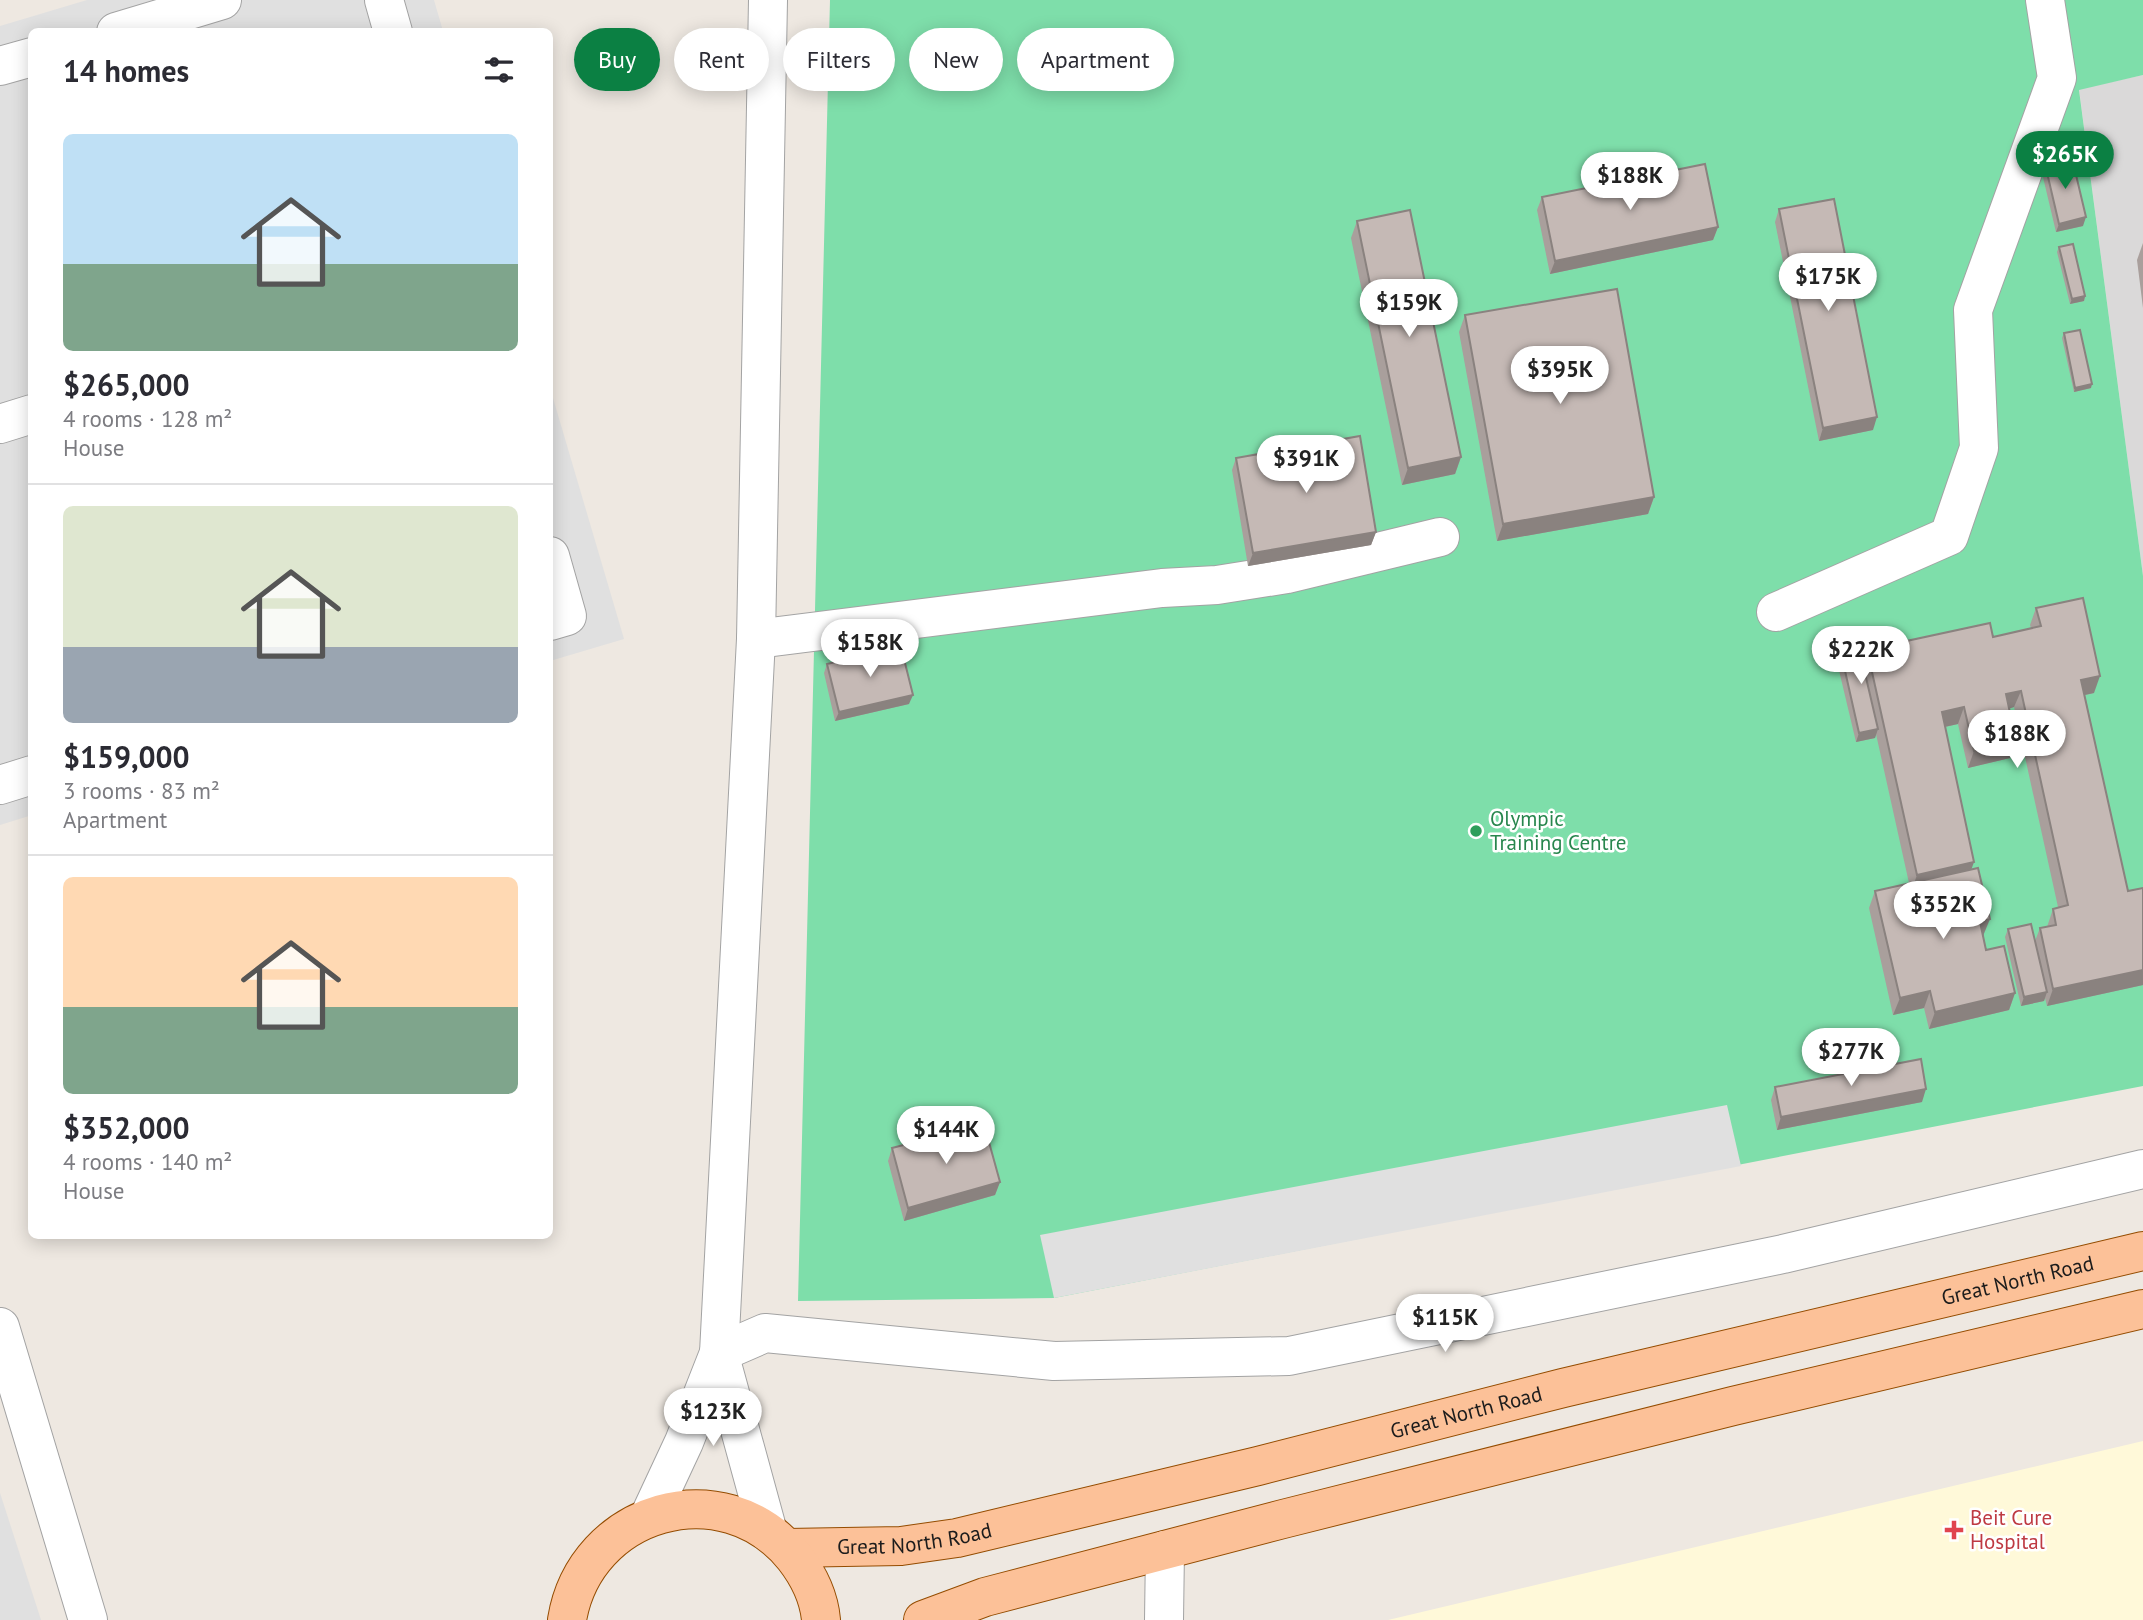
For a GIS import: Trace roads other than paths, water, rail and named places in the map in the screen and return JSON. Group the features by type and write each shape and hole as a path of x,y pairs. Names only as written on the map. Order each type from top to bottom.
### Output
{"main road":[{"name":"Great North Road","path":"777,1540 901,1546 957,1538 1258,1466 1563,1388 2143,1251"},
{"path":"923,1620 985,1597 1165,1550 1734,1406 2143,1309"},
{"path":"567,1620 578,1583 590,1562 617,1536 649,1517 698,1509 722,1512 746,1520 777,1540 802,1568 814,1590 821,1620"}],"street":[{"path":"130,28 222,0"},
{"path":"384,0 392,28"},
{"path":"649,1517 684,1442 719,1353 756,639 768,0"},
{"path":"1776,612 1949,536 1979,448 1973,310 2057,78 2045,0"},
{"path":"0,66 28,58"},
{"path":"0,424 28,415"},
{"path":"756,639 1162,588 1217,585 1287,574 1440,537"},
{"path":"553,567 567,616 553,620"},
{"path":"0,785 28,776"},
{"path":"719,1353 765,1333 1054,1361 1289,1356 1783,1254 2143,1169"},
{"path":"0,1327 88,1620"},
{"path":"719,1353 777,1540"},
{"path":"1164,1620 1165,1550"}],"place":[{"name":"Olympic Training Centre","path":"1476,831"},
{"name":"Beit Cure Hospital","path":"1954,1530"}]}
